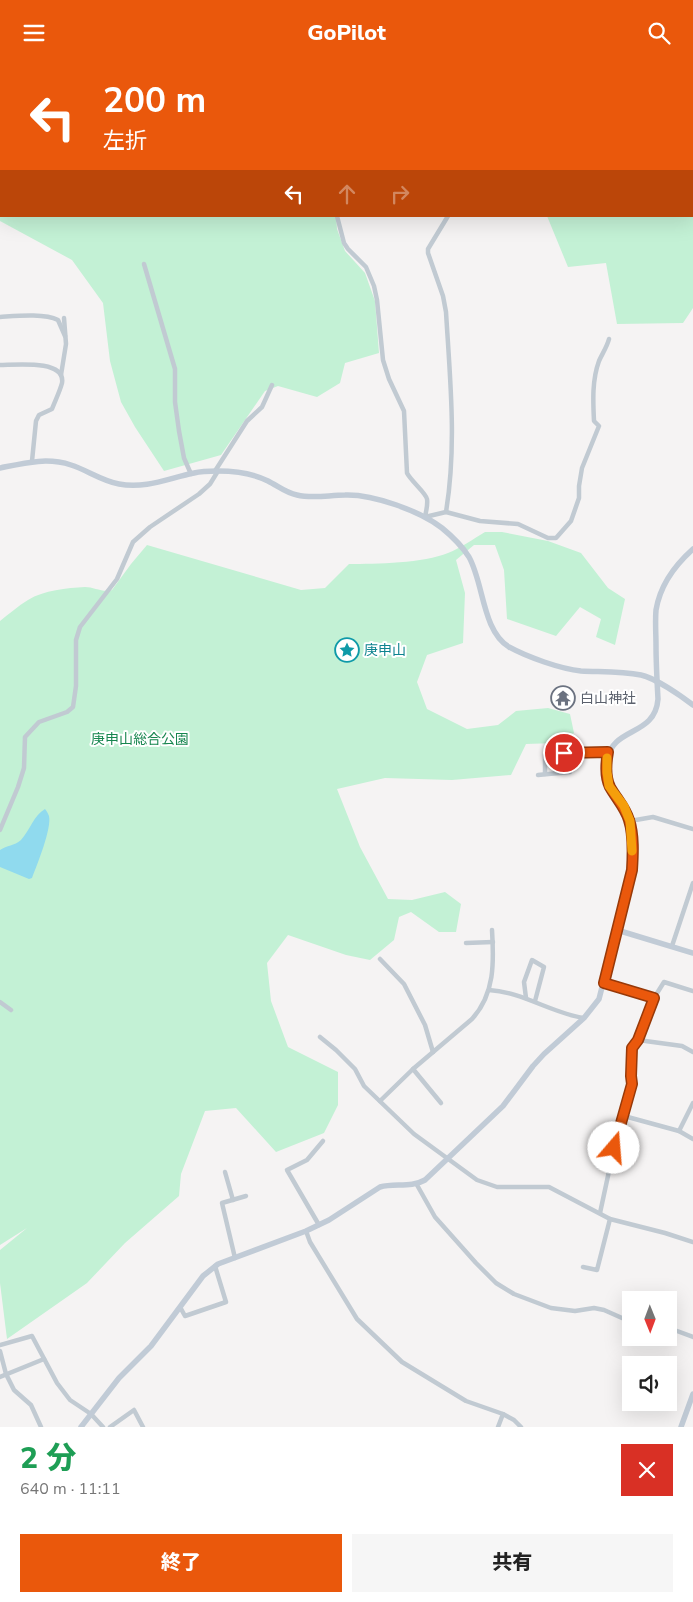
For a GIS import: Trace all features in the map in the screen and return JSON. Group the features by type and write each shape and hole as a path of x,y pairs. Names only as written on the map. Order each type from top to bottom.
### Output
{"street":[{"path":"337,217 348,249 366,267 374,285 383,360 389,379 404,411 407,473 426,494 425,517"},
{"path":"446,512 450,488 453,441 446,312 443,296 428,249 447,217"},
{"path":"144,264 175,369 175,402 179,431 184,458 191,474"},
{"path":"0,317 53,317 58,320 65,336"},
{"path":"32,461 36,421 39,415 52,409 62,382 61,375 66,344 64,318"},
{"path":"425,517 446,512 480,521 518,524 548,538 556,538 571,521 579,498 582,468 599,426 594,421 595,380 600,360 609,339"},
{"path":"0,365 45,365 54,368 61,375"},
{"path":"0,830 24,768 25,737 39,722 68,712 73,707 76,686 76,640 80,627 117,579 133,542 145,531 199,494 210,484 247,421 262,407 272,385"},
{"path":"52,409 58,412"},
{"path":"0,468 32,461 50,461 71,465 119,484 152,484 191,474 216,471 242,471 298,496 360,495 386,502 425,517 459,542 470,559 492,626 498,637 507,645 517,651 564,669 614,671 643,676 693,705"},
{"path":"81,1427 119,1379 151,1346 203,1276 215,1266 319,1225 380,1187 388,1185 417,1185 431,1176 503,1106 533,1066 584,1018 599,999 632,870 633,854 630,821 624,806 609,786 606,763 608,752 613,744 653,717 657,709 656,610 670,575 681,560 693,549"},
{"path":"545,774 545,754 608,752"},
{"path":"538,775 568,771 564,753"},
{"path":"630,821 653,817 693,829"},
{"path":"672,946 693,883"},
{"path":"380,1101 412,1069 481,1010 489,990 494,963 492,930"},
{"path":"617,930 693,953"},
{"path":"466,943 493,942"},
{"path":"380,959 404,984 424,1025 433,1053"},
{"path":"526,998 524,982 532,960 544,967 535,1001"},
{"path":"600,1213 614,1148 632,1084 632,1048 638,1040 654,998 664,982 693,991"},
{"path":"604,983 654,998"},
{"path":"489,990 498,990 526,998 574,1017 584,1018"},
{"path":"0,1002 11,1010"},
{"path":"320,1037 355,1069 364,1087 414,1134 477,1180 493,1187 546,1187 610,1219 665,1233 693,1243"},
{"path":"638,1040 682,1046 693,1052"},
{"path":"412,1069 441,1103"},
{"path":"678,1131 693,1103"},
{"path":"624,1116 678,1131 693,1139"},
{"path":"319,1225 287,1170 307,1160 323,1141"},
{"path":"225,1172 233,1200"},
{"path":"417,1185 435,1217 496,1283 514,1294 551,1308 575,1311 594,1308 622,1318"},
{"path":"235,1258 222,1203 246,1196"},
{"path":"583,1267 597,1270 610,1219"},
{"path":"306,1231 310,1242 351,1311 402,1362 466,1401 503,1414 514,1420 521,1427"},
{"path":"180,1307 185,1316 226,1302 215,1266"},
{"path":"678,1331 693,1337"},
{"path":"0,1345 32,1336 57,1383 70,1400 91,1415 102,1427"},
{"path":"0,1351 6,1374 14,1390 31,1405 41,1427"},
{"path":"0,1377 44,1359"},
{"path":"681,1427 693,1394"},
{"path":"110,1427 134,1410 143,1427"},
{"path":"498,1427 503,1414"}],"green space":[{"path":"0,217 336,217 337,229 345,251 365,273 375,301 379,353 345,363 340,383 317,397 278,386 265,391 221,455 164,471 121,402 110,361 103,303 72,260 0,221"},
{"path":"547,217 693,217 693,308 683,323 617,324 606,263 568,267"},
{"name":"庚申山総合公園","path":"485,532 502,532 548,541 581,553 608,588 625,599 615,645 596,637 601,619 580,607 556,636 507,619 504,570 495,545 474,545 456,560 465,593 463,643 427,655 417,682 427,709 467,729 498,725 516,711 548,708 570,714 574,733 556,743 526,744 511,775 452,780 385,778 337,789 360,847 388,899 412,900 445,892 461,904 456,932 439,932 411,912 399,917 394,940 370,960 346,955 288,935 267,963 271,1001 288,1047 338,1072 338,1105 324,1133 276,1152 236,1108 205,1111 181,1174 179,1196 125,1243 87,1283 7,1339 0,1283 0,1250 27,1228 0,1245 0,621 28,600 48,592 85,587 105,591 112,590 147,545 301,590 325,588 349,564 426,559 458,549"}],"water":[{"path":"45,809 49,816 48,829 44,847 32,878 29,879 0,867 0,850 21,840 38,815"}],"slow traffic":[{"path":"607,758 609,786 624,806 630,821 632,851"}],"place":[{"name":"庚申山","path":"347,650"},
{"name":"白山神社","path":"563,698"}],"route":[{"path":"564,753 608,752 606,763 609,786 624,806 630,821 633,854 632,870 604,983 654,998 638,1040 632,1048 630,1056 632,1084 614,1148"}]}
